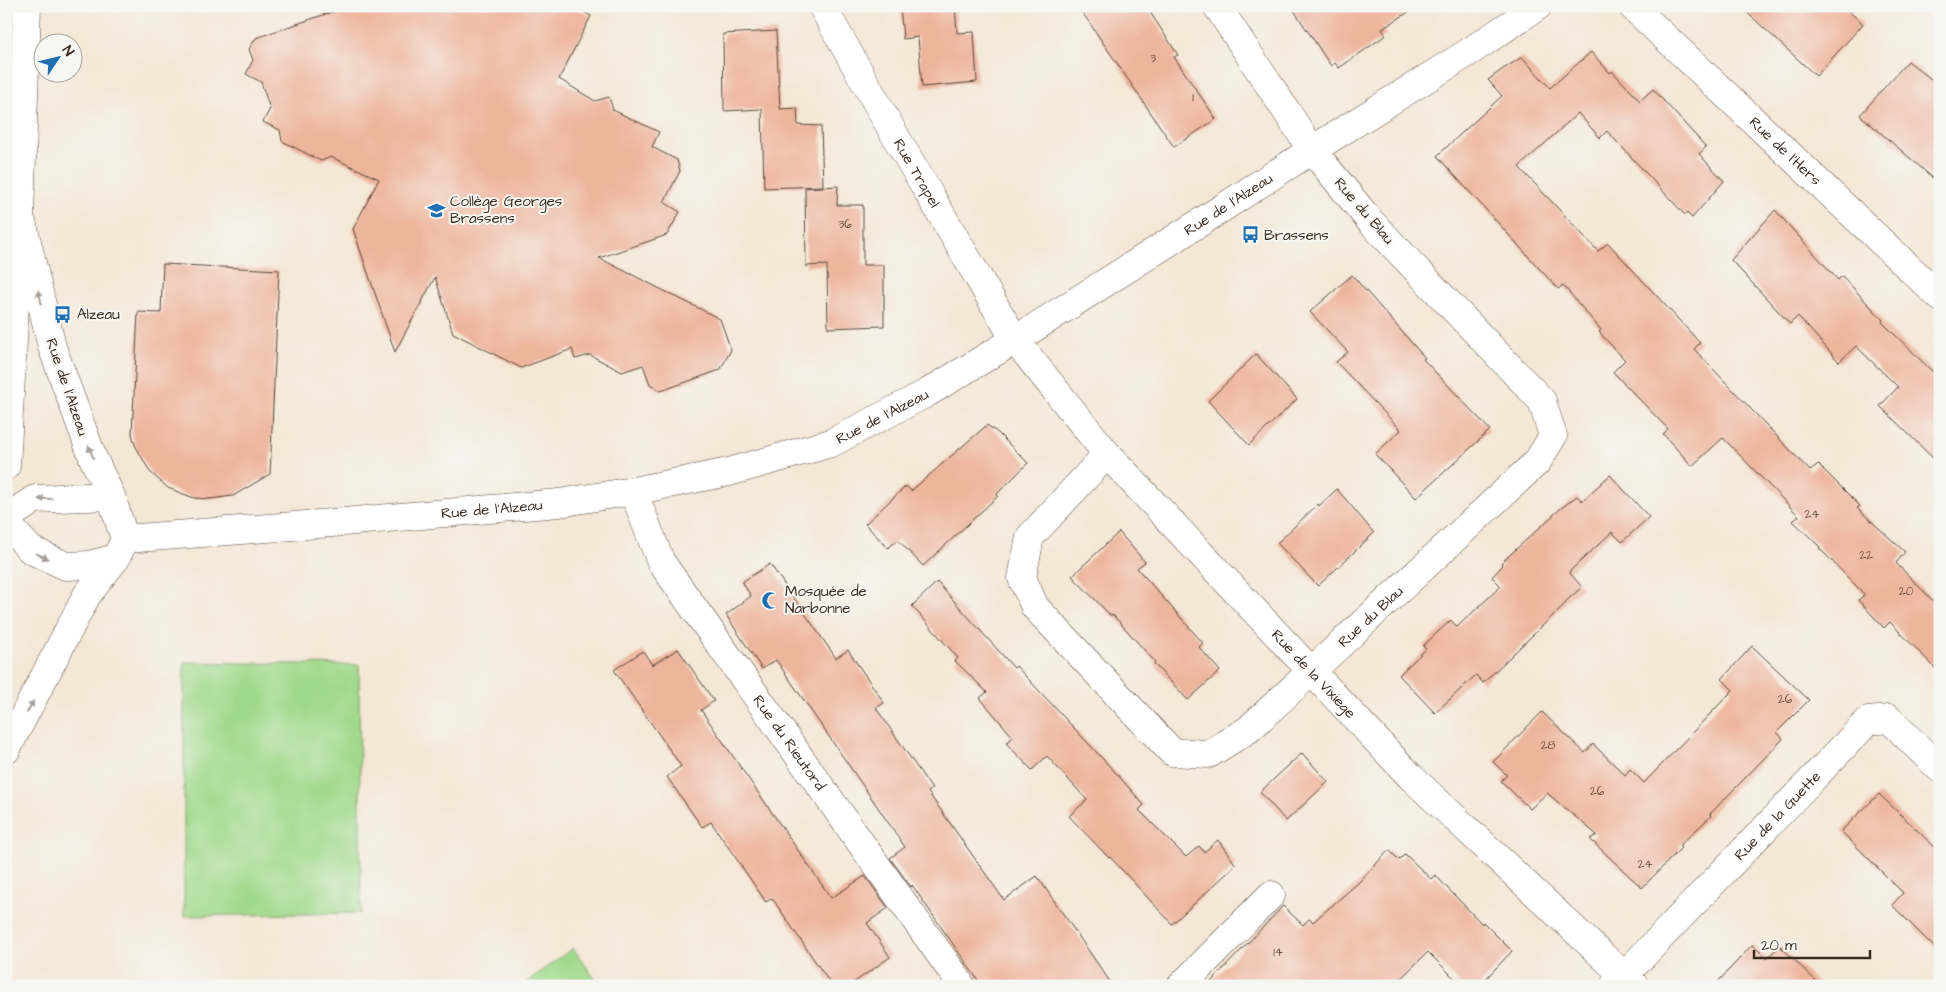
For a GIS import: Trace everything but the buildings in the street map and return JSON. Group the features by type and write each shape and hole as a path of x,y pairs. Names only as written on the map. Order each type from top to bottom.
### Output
{"street":[{"path":"6,466 20,215 27,6"},
{"name":"Rue Trapel","path":"822,6 1015,340"},
{"path":"1217,6 1312,150"},
{"name":"Rue de l'Alzeau","path":"6,524 31,550 66,566 88,565 120,548 332,524 559,503 633,491 729,472 831,443 927,393 1015,340 1469,52 1538,6"},
{"name":"Rue de l'Hers","path":"1632,6 1940,297"},
{"name":"Rue du Blau","path":"1107,454 1030,537 1022,578 1035,607 1172,752 1209,754 1248,729 1537,462 1553,436 1542,401 1371,222 1312,150"},
{"name":"Rue de l'Alzeau","path":"20,215 52,347 93,458 112,496 120,548"},
{"name":"Rue de la Vixiege","path":"1015,340 1107,454 1411,776 1624,982"},
{"name":"Rue du Rieutord","path":"633,491 661,562 961,986"},
{"path":"6,518 35,499 112,496"},
{"path":"6,750 87,595 120,548"},
{"name":"Rue de la Guette","path":"1624,982 1868,721 1889,719 1940,769"},
{"path":"1181,986 1271,895"}],"green space":[{"path":"184,662 359,665 361,913 184,916"},
{"path":"573,948 600,986 521,986"}],"place":[{"name":"Collège Georges Brassens","path":"436,210"},
{"name":"Brassens","path":"1250,235"},
{"name":"Alzeau","path":"63,314"},
{"name":"Mosquée de Narbonne","path":"771,600"}]}
